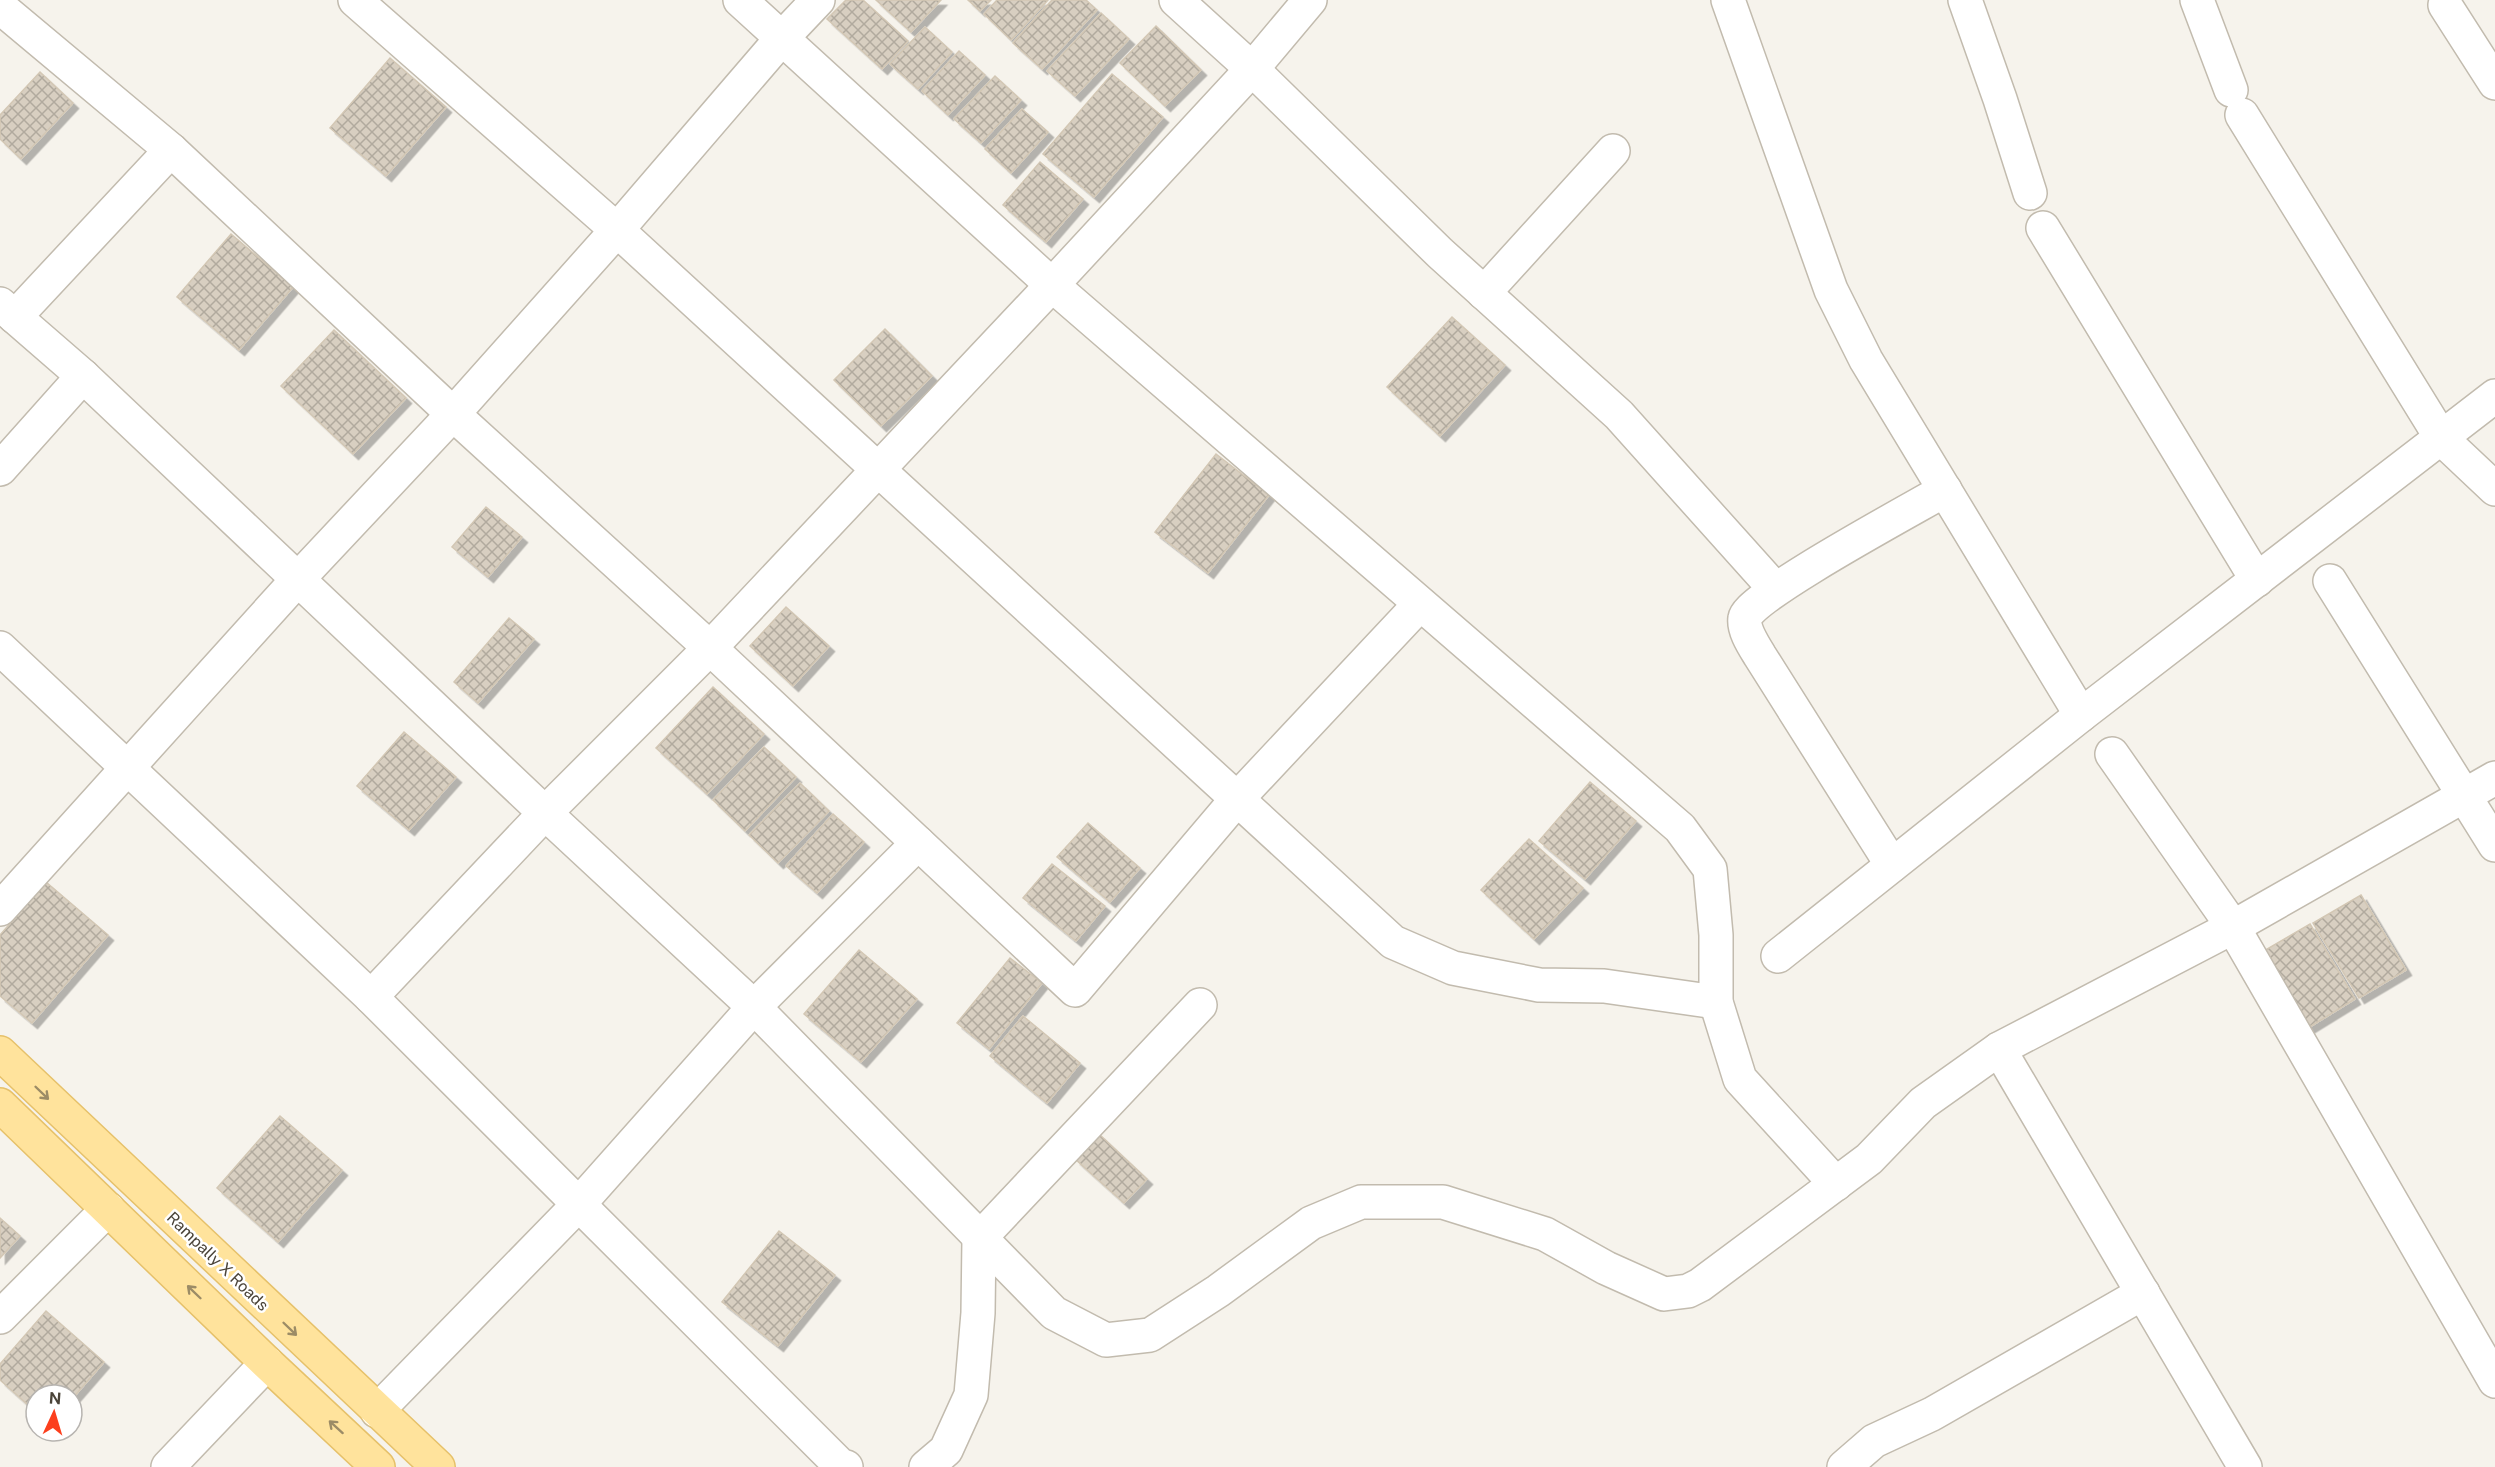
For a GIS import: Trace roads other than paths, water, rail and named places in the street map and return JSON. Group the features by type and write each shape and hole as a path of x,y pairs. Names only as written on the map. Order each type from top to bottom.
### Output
{"main road":[{"name":"Rampally X Roads","path":"0,1053 438,1467"},
{"path":"0,1105 378,1467"}],"street":[{"path":"355,0 617,230 1394,942 1453,968 1539,985 1604,987 1716,1002"},
{"path":"740,0 1052,285 1680,828 1710,870 1716,935 1716,1002 1740,1079 1836,1184"},
{"path":"0,909 298,579 453,414 617,230 782,38 818,0"},
{"path":"1176,0 1252,69 1440,253 1619,416 1775,589"},
{"path":"371,997 545,813 710,648 879,470 1252,69 1310,0"},
{"path":"1728,0 1831,290 1866,360 2081,715"},
{"path":"1965,0 2030,193"},
{"path":"2197,0 2237,103 2442,439 2495,489"},
{"path":"2445,5 2495,83"},
{"path":"0,7 171,150 453,414 710,648 1075,990 1237,799 1420,604"},
{"path":"171,150 7,310 82,376 754,1007 1054,1313 1106,1341 1150,1335 1218,1292 1311,1223 1361,1202 1443,1202 1545,1234 1606,1268 1664,1294 1688,1291 1700,1285 1869,1159 1923,1103 1999,1049 2233,927 2495,778"},
{"path":"1484,293 1613,151"},
{"path":"2043,228 2258,580"},
{"path":"0,469 82,376"},
{"path":"1778,956 2081,715 2495,396"},
{"path":"1892,866 1760,656 1746,628 1745,618 1749,610 1775,589 1945,490"},
{"path":"2330,581 2495,845"},
{"path":"0,648 371,997 841,1466 846,1467"},
{"path":"2112,754 2233,927 2495,1381"},
{"path":"377,1411 579,1204 754,1007 918,843"},
{"path":"926,1467 946,1450 971,1395 978,1313 979,1239 1200,1005"},
{"path":"1999,1049 2245,1467"},
{"path":"0,1317 108,1209"},
{"path":"1844,1467 1874,1441 1932,1414 2143,1293"},
{"path":"168,1467 267,1363"}]}
